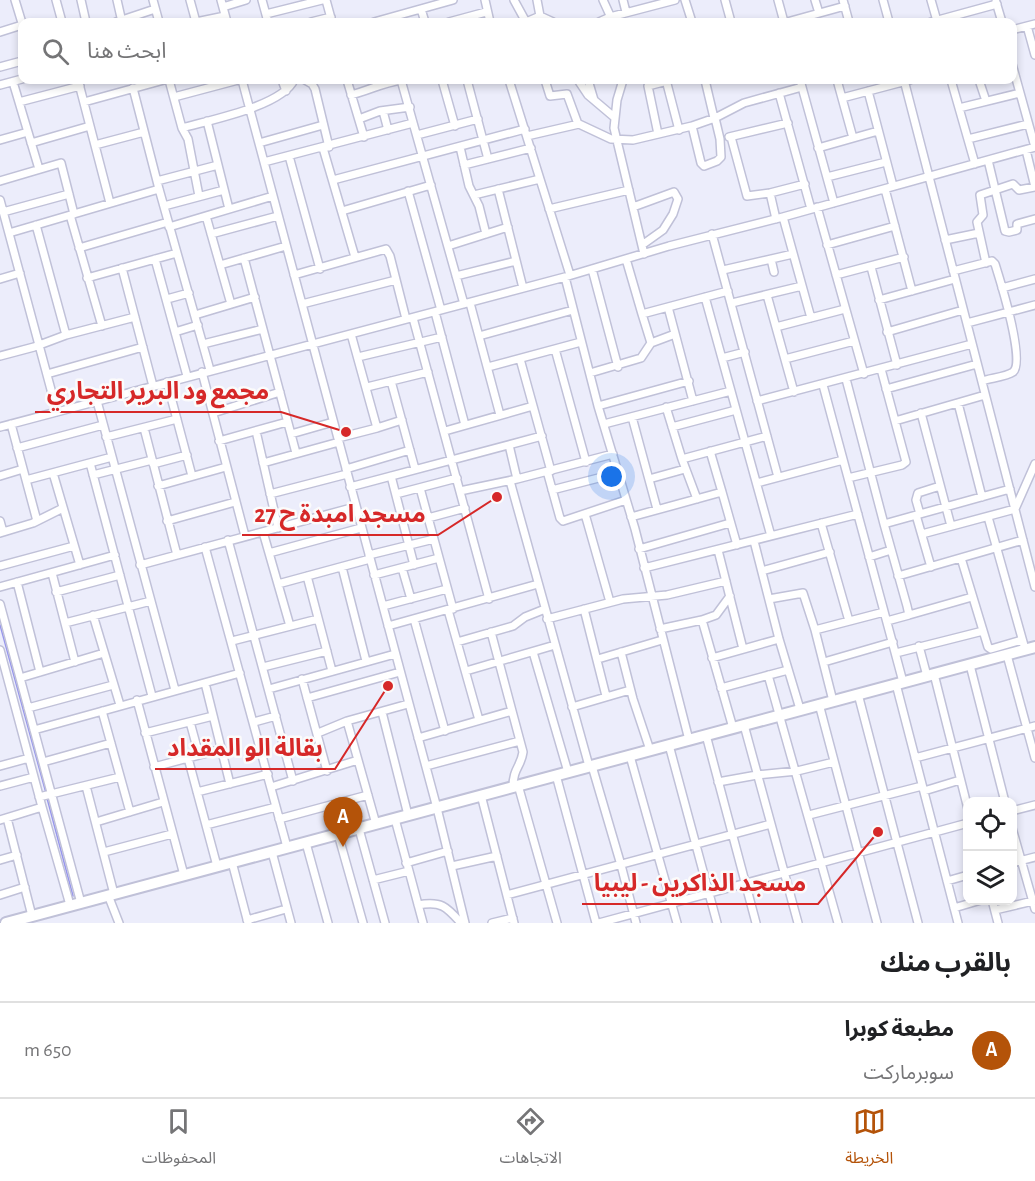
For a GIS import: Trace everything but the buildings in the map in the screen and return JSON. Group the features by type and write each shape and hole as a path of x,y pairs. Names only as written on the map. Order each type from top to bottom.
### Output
{"highway":[{"path":"6,923 1007,655 1027,646"}],"street":[{"path":"15,0 20,18"},
{"path":"56,0 61,18"},
{"path":"81,0 85,18"},
{"path":"117,0 119,18"},
{"path":"153,0 158,18"},
{"path":"190,0 195,18"},
{"path":"226,18 222,3 246,0"},
{"path":"262,0 267,18"},
{"path":"288,0 290,8"},
{"path":"266,14 324,0 331,18"},
{"path":"394,18 424,6 453,0"},
{"path":"485,0 488,18"},
{"path":"514,0 529,18"},
{"path":"532,18 537,0"},
{"path":"603,0 611,18"},
{"path":"623,0 626,12"},
{"path":"616,18 626,12 659,2 675,0"},
{"path":"686,0 691,18"},
{"path":"725,0 730,18"},
{"path":"778,0 785,18"},
{"path":"815,0 819,14"},
{"path":"883,0 888,18"},
{"path":"931,0 933,18"},
{"path":"948,18 1005,0"},
{"path":"997,2 1001,18"},
{"path":"802,18 819,14 844,3 848,18"},
{"path":"131,18 155,9"},
{"path":"464,18 486,12"},
{"path":"961,14 962,18"},
{"path":"1017,29 1035,24"},
{"path":"0,32 18,25"},
{"path":"1027,26 1035,56"},
{"path":"0,68 18,62"},
{"path":"0,85 18,80"},
{"path":"13,82 39,169"},
{"path":"0,427 568,276 712,234 780,218 1035,147 1017,82"},
{"path":"19,102 73,84"},
{"path":"80,84 110,203"},
{"path":"84,102 148,84"},
{"path":"170,84 182,128 188,139 199,196"},
{"path":"174,97 224,84"},
{"path":"241,84 437,807 463,923"},
{"path":"283,84 286,91"},
{"path":"182,128 250,109 286,91 291,84"},
{"path":"311,84 314,86 333,180 355,257"},
{"path":"348,84 364,137"},
{"path":"351,95 381,84"},
{"path":"402,84 456,276 479,336 500,415"},
{"path":"443,84 455,126"},
{"path":"468,84 488,159"},
{"path":"510,84 568,276 581,342 631,517 689,740"},
{"path":"546,84 550,96 567,94 578,123"},
{"path":"581,84 595,101 614,117"},
{"path":"589,84 595,101"},
{"path":"622,84 614,117 617,141 644,254"},
{"path":"647,84 658,134"},
{"path":"667,84 680,130"},
{"path":"692,126 702,165 720,159 720,139 707,84"},
{"path":"333,180 483,140 578,123 617,141 633,140 692,126 715,118 744,103 779,93 799,84"},
{"path":"801,84 834,203"},
{"path":"838,84 853,138"},
{"path":"842,98 892,84"},
{"path":"907,84 1035,587"},
{"path":"952,84 975,164"},
{"path":"980,84 986,101"},
{"path":"133,88 203,344 219,441 245,536"},
{"path":"868,91 893,186"},
{"path":"779,93 805,184 827,245 864,375"},
{"path":"959,108 1020,93"},
{"path":"359,119 382,111 410,107"},
{"path":"382,111 388,130"},
{"path":"417,135 478,119"},
{"path":"207,121 229,209"},
{"path":"264,162 414,123"},
{"path":"720,139 788,123"},
{"path":"259,144 323,124"},
{"path":"968,139 1028,124"},
{"path":"31,143 90,126"},
{"path":"818,147 878,131"},
{"path":"0,140 28,132"},
{"path":"95,145 144,132"},
{"path":"731,137 747,196 805,184"},
{"path":"460,147 486,234"},
{"path":"464,165 531,148"},
{"path":"986,263 977,221 983,214 980,195 1013,184 1019,190 1035,187 1026,150"},
{"path":"290,156 320,268"},
{"path":"988,160 1005,231 1017,230 1017,224 1035,219"},
{"path":"826,177 886,162"},
{"path":"0,181 61,163 79,248 102,326"},
{"path":"157,181 218,165"},
{"path":"474,195 540,179"},
{"path":"342,211 430,185"},
{"path":"9,232 159,189"},
{"path":"498,189 523,288"},
{"path":"885,189 912,291"},
{"path":"164,206 224,190"},
{"path":"549,209 629,190"},
{"path":"408,191 465,425"},
{"path":"633,207 673,192 676,193 678,199 673,214 663,230 642,245"},
{"path":"770,193 793,254 811,318"},
{"path":"3,217 69,195"},
{"path":"79,248 206,216 273,196"},
{"path":"0,200 57,412"},
{"path":"206,216 231,304"},
{"path":"211,234 278,216"},
{"path":"36,225 66,335"},
{"path":"827,245 895,226"},
{"path":"448,246 508,227"},
{"path":"945,240 979,233"},
{"path":"712,234 778,477"},
{"path":"220,265 286,246"},
{"path":"294,275 386,249 428,372 489,599"},
{"path":"87,278 177,253"},
{"path":"723,270 793,254"},
{"path":"836,275 904,257"},
{"path":"244,258 296,453"},
{"path":"155,259 187,376"},
{"path":"626,259 651,344"},
{"path":"771,260 774,272"},
{"path":"456,276 516,261"},
{"path":"879,300 912,291 992,261 995,264 1018,348 1016,368 1012,373 982,381"},
{"path":"871,267 897,365"},
{"path":"123,268 153,386"},
{"path":"592,269 618,366"},
{"path":"0,279 20,273"},
{"path":"1002,288 1035,279"},
{"path":"302,304 396,280"},
{"path":"732,303 802,286"},
{"path":"642,314 728,291"},
{"path":"167,299 189,293"},
{"path":"767,295 794,392"},
{"path":"195,315 255,297"},
{"path":"705,297 771,537"},
{"path":"967,323 1035,305"},
{"path":"668,307 693,400"},
{"path":"776,327 845,309"},
{"path":"479,336 573,310"},
{"path":"888,332 963,310"},
{"path":"0,357 66,335 135,317"},
{"path":"175,332 198,325"},
{"path":"203,344 263,329"},
{"path":"351,334 377,428"},
{"path":"590,374 641,358 651,344 675,334"},
{"path":"358,357 442,337"},
{"path":"785,359 854,341"},
{"path":"488,368 581,342"},
{"path":"758,401 864,375 972,344"},
{"path":"47,374 143,347"},
{"path":"555,349 586,462"},
{"path":"722,358 745,352"},
{"path":"520,358 542,436 552,490 562,520 626,500"},
{"path":"886,389 977,364"},
{"path":"848,478 902,465 906,462 881,369"},
{"path":"367,387 428,372"},
{"path":"846,379 909,615"},
{"path":"391,381 415,469"},
{"path":"598,406 689,381"},
{"path":"167,382 192,476"},
{"path":"824,385 896,653 915,758 958,922 949,923"},
{"path":"604,424 731,391"},
{"path":"213,413 280,392"},
{"path":"895,420 985,395"},
{"path":"97,401 175,690"},
{"path":"958,403 982,497"},
{"path":"445,431 533,406"},
{"path":"666,407 697,499"},
{"path":"672,427 736,410"},
{"path":"921,413 951,526"},
{"path":"632,417 657,509"},
{"path":"106,437 177,419"},
{"path":"263,463 402,420"},
{"path":"219,441 287,422"},
{"path":"291,434 333,422"},
{"path":"11,424 37,521"},
{"path":"17,448 103,425"},
{"path":"144,428 177,555"},
{"path":"256,431 278,528"},
{"path":"350,487 542,436"},
{"path":"682,459 767,436"},
{"path":"509,445 514,480 538,584 636,923"},
{"path":"270,494 410,450"},
{"path":"710,451 737,545"},
{"path":"460,491 514,480 613,454"},
{"path":"93,475 187,455"},
{"path":"26,480 112,457"},
{"path":"757,483 843,460"},
{"path":"90,463 152,696"},
{"path":"922,534 1015,509 1035,465"},
{"path":"158,486 226,467"},
{"path":"0,476 23,469"},
{"path":"648,479 685,469"},
{"path":"53,473 80,565"},
{"path":"552,490 618,473"},
{"path":"391,476 414,565"},
{"path":"396,494 457,478"},
{"path":"931,567 916,500 918,493 940,486"},
{"path":"420,488 447,590 457,642 479,720"},
{"path":"884,524 1010,489"},
{"path":"631,517 722,492"},
{"path":"168,521 235,502"},
{"path":"141,565 355,507"},
{"path":"0,521 2,532 37,521 63,508"},
{"path":"428,518 465,508"},
{"path":"585,514 610,602"},
{"path":"644,568 858,514"},
{"path":"961,558 988,647 992,649 1027,646 988,517"},
{"path":"639,549 730,523"},
{"path":"821,523 849,621"},
{"path":"269,553 361,528"},
{"path":"263,532 290,626"},
{"path":"278,584 434,539"},
{"path":"228,540 293,781"},
{"path":"898,576 1023,540"},
{"path":"754,541 800,709"},
{"path":"0,566 74,546"},
{"path":"206,547 287,848"},
{"path":"718,550 743,649"},
{"path":"869,557 891,550"},
{"path":"762,571 830,552"},
{"path":"0,587 115,555"},
{"path":"374,575 439,558"},
{"path":"342,567 366,662"},
{"path":"402,568 411,599"},
{"path":"52,573 75,662"},
{"path":"56,592 120,575"},
{"path":"307,576 332,671"},
{"path":"548,619 610,602 631,598 652,598 726,581"},
{"path":"17,582 40,672"},
{"path":"388,626 538,584"},
{"path":"383,606 447,590"},
{"path":"769,599 803,593 833,700"},
{"path":"660,629 716,615 730,596"},
{"path":"887,621 972,597"},
{"path":"65,623 151,601"},
{"path":"0,604 43,762 76,904"},
{"path":"457,642 513,626 525,617 545,609"},
{"path":"584,609 606,696"},
{"path":"814,630 884,612"},
{"path":"93,615 120,705"},
{"path":"232,641 318,619"},
{"path":"414,619 445,730"},
{"path":"702,620 721,688 757,774 798,923"},
{"path":"896,653 982,631"},
{"path":"491,632 523,755 513,773 557,923"},
{"path":"712,658 779,639"},
{"path":"598,659 662,640"},
{"path":"824,662 892,642"},
{"path":"466,671 555,645"},
{"path":"919,646 930,675 965,797"},
{"path":"0,650 3,671 39,797 76,904"},
{"path":"263,668 327,651"},
{"path":"533,651 568,772"},
{"path":"621,652 630,690 650,750"},
{"path":"20,678 104,653"},
{"path":"269,688 395,654"},
{"path":"1007,655 1035,754"},
{"path":"970,664 1004,797"},
{"path":"721,688 788,670"},
{"path":"308,698 400,672"},
{"path":"34,730 240,673"},
{"path":"768,675 797,771 838,923"},
{"path":"302,679 327,771"},
{"path":"205,683 230,784"},
{"path":"28,708 113,685"},
{"path":"572,707 630,690"},
{"path":"858,694 918,923"},
{"path":"137,700 184,875"},
{"path":"318,733 347,721 408,704"},
{"path":"819,704 877,923"},
{"path":"102,711 130,812"},
{"path":"418,738 512,711"},
{"path":"382,712 408,815"},
{"path":"254,722 276,716"},
{"path":"145,733 213,717"},
{"path":"347,721 376,824"},
{"path":"190,722 199,755"},
{"path":"915,758 1035,726"},
{"path":"705,735 756,923"},
{"path":"426,766 520,741"},
{"path":"43,762 111,743"},
{"path":"669,745 717,923"},
{"path":"154,767 222,749"},
{"path":"630,756 677,923"},
{"path":"0,766 28,758"},
{"path":"188,758 217,866"},
{"path":"271,787 358,760"},
{"path":"718,782 757,774 797,771 834,762"},
{"path":"197,792 268,774"},
{"path":"556,775 598,923 963,824"},
{"path":"0,786 34,777"},
{"path":"39,797 120,777"},
{"path":"809,815 960,780"},
{"path":"86,786 104,852 111,894 119,923"},
{"path":"279,819 368,795"},
{"path":"481,795 514,920 492,923"},
{"path":"96,822 163,802"},
{"path":"1017,810 1035,805"},
{"path":"32,916 17,855 4,819 42,807"},
{"path":"206,825 276,807"},
{"path":"395,819 423,923"},
{"path":"507,895 659,856 771,824"},
{"path":"359,829 386,923"},
{"path":"104,852 172,834"},
{"path":"338,834 363,923"},
{"path":"306,843 328,923"},
{"path":"1017,844 1035,909"},
{"path":"406,863 448,851"},
{"path":"272,852 291,923"},
{"path":"0,860 17,855"},
{"path":"452,866 497,856"},
{"path":"1017,862 1035,857"},
{"path":"232,862 247,921 286,909"},
{"path":"373,880 409,871"},
{"path":"947,881 963,876"},
{"path":"0,895 25,887"},
{"path":"994,910 1033,901"},
{"path":"418,904 439,904 450,910 463,923"},
{"path":"954,908 964,905"},
{"path":"993,905 998,923"}],"waterway":[{"path":"0,625 46,793"},
{"path":"47,798 73,896"}],"place":[{"name":"مجمع ود البرير التجاري","path":"346,432"},
{"name":"مسجد امبدة ح 27","path":"497,497"},
{"name":"بقالة الو المقداد","path":"388,686"},
{"name":"مسجد الذاكرين - ليبيا","path":"878,832"},
{"name":"مطبعة كوبرا","path":"343,847"}]}
